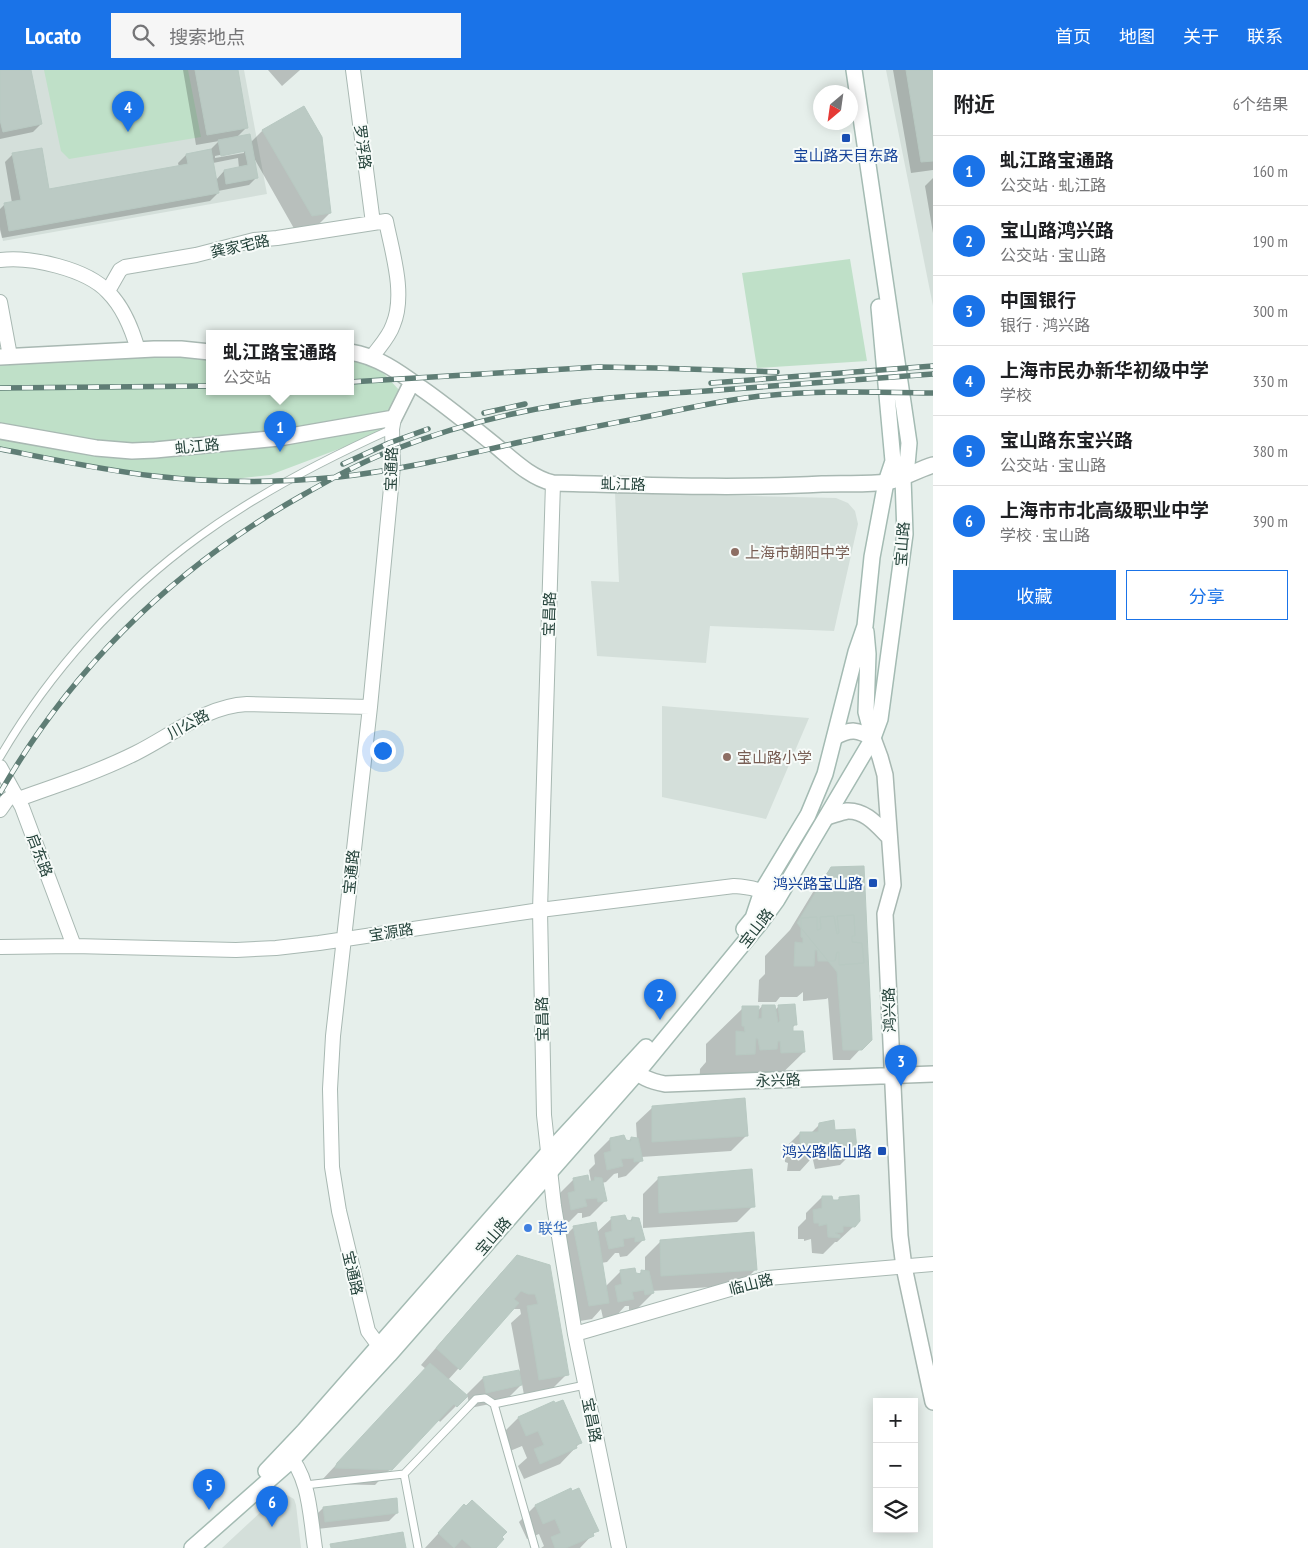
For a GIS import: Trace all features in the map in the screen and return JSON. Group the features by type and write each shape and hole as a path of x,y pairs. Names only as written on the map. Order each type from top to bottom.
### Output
{"main road":[{"path":"844,70 847,85"},
{"name":"宝山路","path":"384,1351 548,1153 633,1069 761,922 777,900 827,817 873,738 880,719 905,534 903,478 907,465 909,443 854,70"},
{"name":"宝山路","path":"192,1548 289,1455 550,1171 753,918 762,891 808,815 825,774 856,652 865,626 872,557 886,482 893,462 873,243 853,130"},
{"path":"5,356 181,349 206,352"},
{"name":"虬江路","path":"354,353 372,357 392,368 453,411 528,472 553,483 782,486 886,482 903,478 933,465"},
{"name":"宝通路","path":"393,424 412,382"},
{"name":"虬江路","path":"0,431 96,448 132,451 279,438 393,424"},
{"name":"鸿兴路","path":"865,626 868,654 866,712 885,775 892,885 885,914 900,1236 904,1267 933,1402"},
{"path":"835,736 846,731 860,731 873,738"},
{"path":"827,817 847,811 862,814 871,819 888,836"},
{"name":"永兴路","path":"633,1069 651,1081 665,1084 933,1074"},
{"name":"宝山路","path":"180,1548 250,1486 289,1455"}],"street":[{"name":"罗浮路","path":"353,70 379,222 398,286 398,310 393,326 372,357"},
{"name":"龚家宅路","path":"108,291 120,270 125,267 196,255 254,240 379,222"},
{"path":"0,260 33,261 62,268 91,280 108,291 126,317 138,350"},
{"path":"0,302 5,356"},
{"name":"宝通路","path":"384,1351 368,1331 364,1318 339,1211 332,1168 330,1130 331,1062 370,707 393,467 393,424"},
{"name":"宝昌路","path":"553,483 540,910 544,1115 550,1171 576,1334 619,1548"},
{"name":"川公路","path":"16,796 74,780 105,767 137,752 205,714 227,706 247,704 370,707"},
{"name":"启东路","path":"0,767 16,796 74,946"},
{"path":"0,810 7,800 16,796"},
{"name":"宝源路","path":"0,948 74,946 250,949 310,944 540,910 734,886 762,891 777,900"},
{"name":"临山路","path":"576,1334 768,1278 933,1264"},
{"path":"289,1455 305,1485 315,1548"}],"lane":[{"path":"0,757 30,709 65,662 118,607 171,558 201,535 272,490 393,424"},
{"path":"494,1404 585,1385"},
{"path":"305,1485 404,1474 476,1399 485,1398 494,1404 535,1548"},
{"path":"404,1474 418,1548"}],"shaded area":[{"path":"0,70 244,70 267,194 3,241 0,227"},
{"path":"886,70 933,70 933,306"},
{"name":"上海市朝阳中学","path":"615,493 836,498 848,503 855,511 858,524 834,631 710,626 706,663 597,656 591,581 619,582"},
{"name":"宝山路小学","path":"662,706 809,718 766,819 662,797"},
{"path":"285,1494 294,1499 296,1505 301,1548 222,1548 279,1495"}],"green space":[{"path":"44,70 188,70 201,137 69,159 61,151"},
{"path":"850,259 867,361 757,368 742,273"},
{"path":"184,353 206,356 206,395 354,395 354,358 375,364 400,391 392,429 270,475 217,481 154,476 0,449 0,362"}],"building":[{"path":"0,70 31,70 42,124 3,132 0,120"},
{"path":"195,70 238,70 248,128 207,135"},
{"path":"906,70 933,70 933,161 921,162"},
{"path":"304,106 322,137 331,213 312,216 262,130"},
{"path":"250,134 258,178 226,184 224,170 248,165 245,151 221,156 218,140"},
{"path":"42,148 49,189 188,164 186,154 211,149 219,193 9,231 4,203 21,200 12,153"},
{"path":"864,866 872,1040 862,1050 843,1050 837,972 797,923 831,867"},
{"path":"854,915 855,936 852,936 852,942 862,943 864,963 839,965 839,952 837,952 835,961 818,961 817,950 815,950 814,966 794,966 795,942 803,943 803,938 801,937 801,918 817,917 817,930 821,929 820,917 834,916 837,934 839,933 837,916"},
{"path":"795,1004 797,1025 793,1025 793,1031 803,1031 805,1052 781,1053 780,1041 778,1041 777,1049 760,1050 758,1039 756,1038 755,1054 736,1055 736,1031 745,1032 744,1026 742,1026 742,1006 759,1006 758,1019 762,1018 762,1005 775,1005 778,1023 780,1021 778,1005"},
{"path":"745,1098 748,1136 652,1142 652,1106"},
{"path":"834,1120 835,1130 855,1129 857,1149 831,1154 829,1145 821,1143 819,1147 815,1147 817,1155 802,1155 803,1147 800,1147 800,1132 818,1132 819,1123"},
{"path":"624,1135 626,1140 631,1141 631,1137 638,1138 643,1161 634,1162 634,1158 621,1159 623,1166 607,1170 604,1153 611,1151 610,1138"},
{"path":"752,1169 755,1207 659,1213 658,1177"},
{"path":"588,1175 589,1181 594,1181 595,1177 602,1178 607,1201 598,1202 597,1198 585,1199 587,1206 571,1210 568,1193 575,1191 573,1178"},
{"path":"859,1195 860,1221 855,1227 843,1226 843,1232 835,1233 840,1235 840,1238 828,1237 827,1224 819,1226 819,1223 814,1223 813,1210 822,1208 822,1196 832,1196 833,1200 839,1200 839,1197"},
{"path":"625,1215 627,1220 632,1221 632,1217 639,1218 645,1240 635,1242 635,1237 623,1239 624,1246 609,1249 605,1233 612,1231 611,1217"},
{"path":"596,1222 609,1303 589,1306 573,1226"},
{"path":"754,1232 757,1270 661,1276 660,1240"},
{"path":"517,1255 550,1265 569,1375 539,1380 527,1306 538,1304 535,1294 521,1291 514,1299 519,1303 460,1370 436,1348"},
{"path":"635,1268 636,1273 641,1274 641,1270 649,1271 654,1293 645,1295 644,1290 632,1292 634,1299 618,1302 615,1286 622,1284 620,1270"},
{"path":"430,1363 468,1396 457,1407 454,1404 392,1470 335,1468 337,1463"},
{"path":"519,1370 522,1385 486,1393 483,1377"},
{"path":"563,1400 582,1443 576,1445 577,1448 540,1464 534,1449 544,1445 538,1431 526,1436 518,1417 554,1401 555,1403"},
{"path":"571,1488 572,1491 579,1488 599,1531 593,1533 594,1536 566,1548 555,1548 551,1537 561,1533 555,1519 543,1524 535,1505"},
{"path":"397,1498 398,1513 325,1522 323,1507"},
{"path":"472,1500 507,1532 496,1548 472,1548 462,1539 454,1548 438,1533 464,1504 466,1506"},
{"path":"403,1532 406,1548 331,1548 330,1544"}],"railway":[{"path":"711,383 933,366"},
{"path":"354,382 598,367 777,372"},
{"path":"0,793 60,703 94,662 130,624 169,588 255,524 312,490 369,460 414,442 478,422 583,401 933,374"},
{"path":"0,388 206,386"},
{"path":"0,449 135,474 223,481 293,480 339,477 409,466 556,434 740,399 820,392 933,393"},
{"path":"484,413 525,404"},
{"path":"343,464 389,443 428,429"}],"place":[{"name":"上海市民办新华初级中学","path":"128,132"},
{"name":"宝山路天目东路","path":"846,138"},
{"name":"虬江路宝通路","path":"280,452"},
{"name":"上海市朝阳中学","path":"735,552"},
{"name":"宝山路小学","path":"727,757"},
{"name":"鸿兴路宝山路","path":"873,883"},
{"name":"宝山路鸿兴路","path":"660,1020"},
{"name":"中国银行","path":"901,1086"},
{"name":"鸿兴路临山路","path":"882,1151"},
{"name":"联华","path":"528,1228"},
{"name":"宝山路东宝兴路","path":"209,1510"},
{"name":"上海市市北高级职业中学","path":"272,1527"}]}
